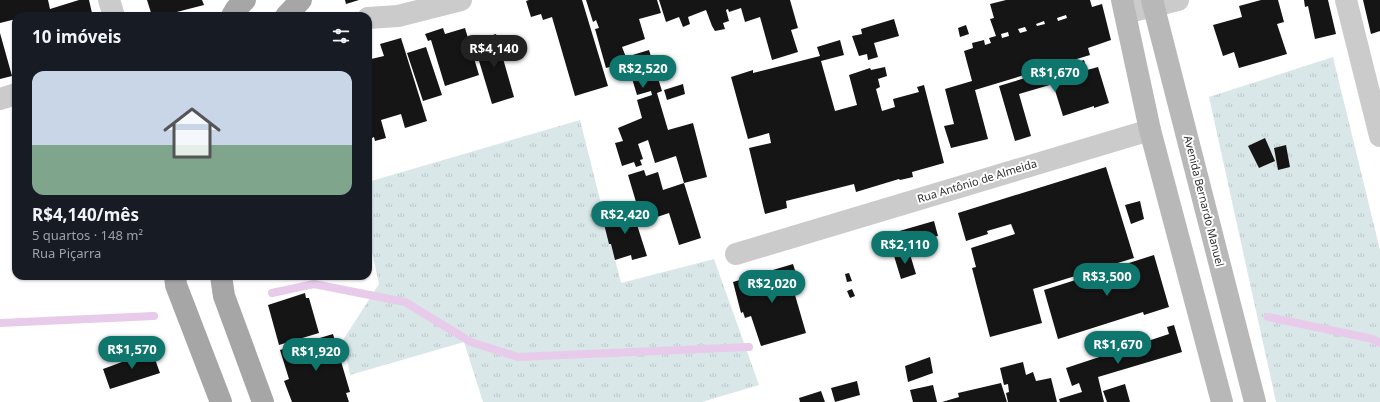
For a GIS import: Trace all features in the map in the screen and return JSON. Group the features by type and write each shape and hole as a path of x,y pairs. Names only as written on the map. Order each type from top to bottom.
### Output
{"main road":[{"path":"290,12 301,0"},
{"path":"175,280 176,285 221,402"},
{"path":"222,280 224,296 263,402"}],"street":[{"path":"109,0 113,12"},
{"path":"372,18 398,16 461,0"},
{"path":"1178,0 1124,7 1150,130 1222,402"},
{"path":"1346,0 1380,136"},
{"name":"Avenida Bernardo Manuel","path":"1153,3 1255,402"},
{"path":"0,99 12,95"},
{"name":"Rua Antônio de Almeida","path":"736,254 1150,130"}],"green space":[{"path":"1333,57 1380,250 1380,402 1276,402 1209,97"},
{"path":"580,120 621,283 714,259 759,385 702,402 483,402 464,342 350,375 343,340 379,284 372,252 372,181"}],"building":[{"path":"0,0 48,0 50,9 79,0 89,0 92,12 12,12 12,20 0,23"},
{"path":"147,0 202,0 204,5 177,12 151,12"},
{"path":"345,0 359,0 346,4"},
{"path":"582,0 608,86 575,96 552,17 543,20 541,14 531,17 526,1"},
{"path":"586,0 657,0 661,13 639,19 645,39 622,47 626,57 649,50 662,91 657,93 668,130 693,123 707,177 684,183 676,156 655,163 648,140 638,144 643,159 640,160 642,165 636,167 634,162 622,166 615,143 623,141 618,128 642,118 637,100 652,95 651,91 637,95 627,62 606,68 595,29 599,28 596,20 593,22"},
{"path":"659,0 790,0 798,28 791,30 798,52 772,60 760,17 745,22 741,8 729,12 728,9 726,10 729,21 723,23 725,29 715,31 706,10 688,17 690,24 683,27 679,17 666,22"},
{"path":"1006,0 1090,0 1092,7 1102,4 1111,40 1088,48 1090,55 975,90 988,139 951,148 944,126 954,124 945,89 972,81 964,51 973,48 972,43 984,40 985,45 991,43 989,38 996,36 990,19 994,18 990,4","holes":["1066,15 1067,18 1058,21 1057,18","1044,21 1045,24 1037,26 1036,24","1025,27 1027,31 1020,33 1018,29","1008,32 1009,36 1002,38 1001,34"]},
{"path":"1261,0 1278,0 1284,22 1277,24 1287,54 1239,68 1234,52 1223,56 1213,25 1242,17 1239,6"},
{"path":"1304,0 1328,0 1336,34 1315,39 1308,6 1305,7"},
{"path":"1363,0 1380,0 1380,31 1371,34"},
{"path":"894,19 899,36 874,43 878,57 868,60 867,54 859,56 852,36 862,34 861,29"},
{"path":"966,25 969,34 960,37 958,28"},
{"path":"443,28 445,34 465,28 479,75 445,86 431,40 428,41 425,34"},
{"path":"0,33 12,76 0,79"},
{"path":"496,34 514,97 492,104 473,41"},
{"path":"401,38 427,121 405,128 401,114 381,120 386,138 375,141 374,137 372,138 372,59 384,56 380,44"},
{"path":"840,40 844,55 821,61 835,111 857,105 849,75 870,68 871,70 885,67 887,76 878,79 880,87 876,89 882,111 895,107 893,99 919,92 917,87 924,85 944,163 912,172 913,177 899,179 856,192 854,184 786,201 787,208 765,214 749,148 771,143 769,133 748,139 731,77 753,70 753,73 820,56 817,47"},
{"path":"426,47 442,95 423,101 407,53"},
{"path":"1084,60 1087,70 1098,67 1109,103 1063,116 1053,84 1019,94 1031,136 1015,141 999,86"},
{"path":"683,84 685,94 667,100 664,90"},
{"path":"1265,138 1275,161 1259,168 1248,146"},
{"path":"1286,145 1290,167 1278,170 1274,148"},
{"path":"1106,167 1134,258 1033,289 1042,323 990,337 972,268 976,267 971,248 1015,234 1011,224 987,231 988,234 966,241 958,213"},
{"path":"644,170 646,176 658,172 663,190 684,183 701,238 679,245 669,213 642,222 628,175"},
{"path":"1140,201 1144,219 1131,224 1125,205"},
{"path":"625,202 627,207 631,206 647,256 632,260 631,255 615,260 604,224 621,219 617,204"},
{"path":"934,221 938,236 900,247 899,245 886,249 882,236"},
{"path":"909,251 916,274 901,279 894,256"},
{"path":"1154,255 1169,307 1144,315 1143,312 1058,339 1044,290"},
{"path":"793,264 800,286 793,288 806,333 761,346 751,316 745,318 743,312 741,313 733,282"},
{"path":"849,273 852,281 847,282 845,274"},
{"path":"852,289 855,296 850,298 847,291"},
{"path":"305,293 306,298 309,298 319,333 279,345 268,305"},
{"path":"1174,325 1182,352 1098,377 1104,402 1060,402 1059,399 1082,392 1079,383 1072,386 1066,368 1169,334 1167,327"},
{"path":"333,334 350,392 346,393 349,402 292,402 284,381 289,379 280,350"},
{"path":"152,351 160,373 110,389 103,369"},
{"path":"930,357 933,373 908,382 905,366"},
{"path":"1023,362 1026,375 1033,372 1036,381 1051,378 1057,402 1008,402 1006,393 1009,392 1008,384 1004,385 1000,368"},
{"path":"857,381 860,395 835,402 831,388"},
{"path":"1001,383 1007,402 942,402 959,397 958,393"},
{"path":"1125,384 1130,402 1107,402 1103,391"},
{"path":"933,385 937,402 913,402 910,390"},
{"path":"821,391 825,402 800,402 799,398"}],"waterway":[{"path":"272,293 314,284 405,302 471,342 518,357 749,347"},
{"path":"0,323 154,316"},
{"path":"1268,317 1373,339 1380,343"}]}
